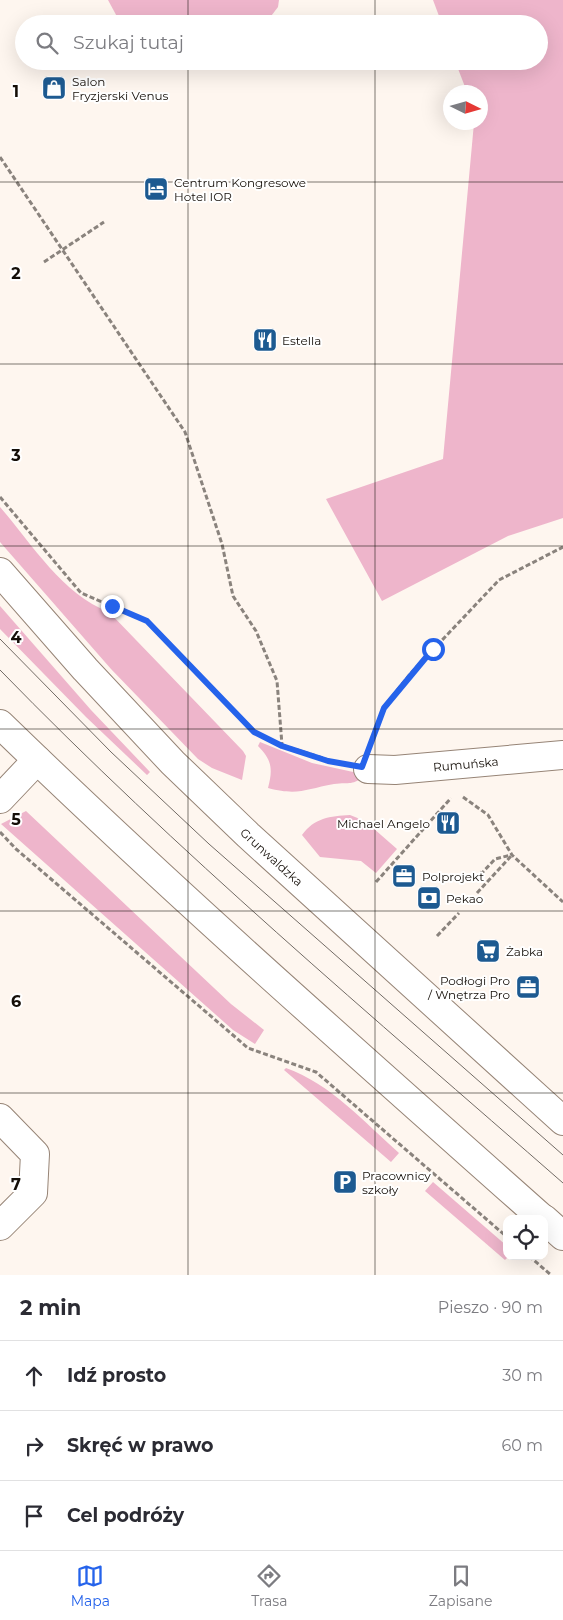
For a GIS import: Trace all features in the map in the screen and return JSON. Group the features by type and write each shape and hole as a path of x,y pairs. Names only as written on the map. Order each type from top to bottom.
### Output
{"street":[{"name":"Grunwaldzka","path":"0,572 85,669 180,769 248,835 563,1121"},
{"path":"0,724 265,972 539,1215"},
{"name":"Rumuńska","path":"365,768 395,770 563,755"},
{"path":"0,798 37,760"},
{"path":"0,1118 35,1154 33,1193 0,1226"},
{"path":"548,1223 563,1236"}],"path":[{"path":"0,157 185,432 222,544 233,596 256,631 277,680 282,746"},
{"path":"44,262 104,222"},
{"path":"0,498 81,593 147,621 254,732 282,746 328,761 365,768 384,708 410,674 499,580 563,547"},
{"path":"376,882 457,792 488,815 512,855 563,902"},
{"path":"0,832 16,849 248,1048 316,1072 503,1234"},
{"path":"480,872 482,873 495,860 512,855"},
{"path":"476,893 512,855"},
{"path":"437,936 459,913"},
{"path":"534,1260 551,1275"}],"shaded area":[{"path":"108,0 279,0 278,7 272,15 116,15"},
{"path":"433,0 563,0 563,518 508,536 382,601 326,499 443,459 473,130 488,130 488,85 464,85 458,70 548,70 548,15 439,15"},
{"path":"0,507 62,581 92,604 109,612 243,751 246,756 242,780 212,768 198,759 111,669 0,542"},
{"path":"0,606 91,710 150,772 147,775 86,717 0,629"},
{"path":"260,742 312,763 367,775 354,782 295,792 268,788 271,770 269,760 258,746"},
{"path":"26,811 231,1004 264,1030 255,1044 233,1030 1,824"},
{"path":"350,815 365,821 397,849 376,873 361,861 320,857 302,835 317,821 336,816"},
{"path":"286,1068 318,1084 332,1094 399,1153 391,1162 284,1070"},
{"path":"433,1182 503,1243 503,1258 425,1191"}],"tram line":[{"path":"0,639 111,752 209,844 563,1155"},
{"path":"0,670 136,803 276,932 563,1183"}],"place":[{"name":"Salon Fryzjerski Venus","path":"54,88"},
{"name":"Centrum Kongresowe Hotel IOR","path":"156,189"},
{"name":"Estella","path":"265,340"},
{"name":"Michael Angelo","path":"448,823"},
{"name":"Polprojekt","path":"404,876"},
{"name":"Pekao","path":"429,898"},
{"name":"Żabka","path":"488,951"},
{"name":"Podłogi Pro / Wnętrza Pro","path":"528,987"},
{"name":"Pracownicy szkoły","path":"345,1182"}],"route":[{"path":"112,606 147,621 254,732 282,746 328,761 362,767 384,708 410,674 433,649"}]}
